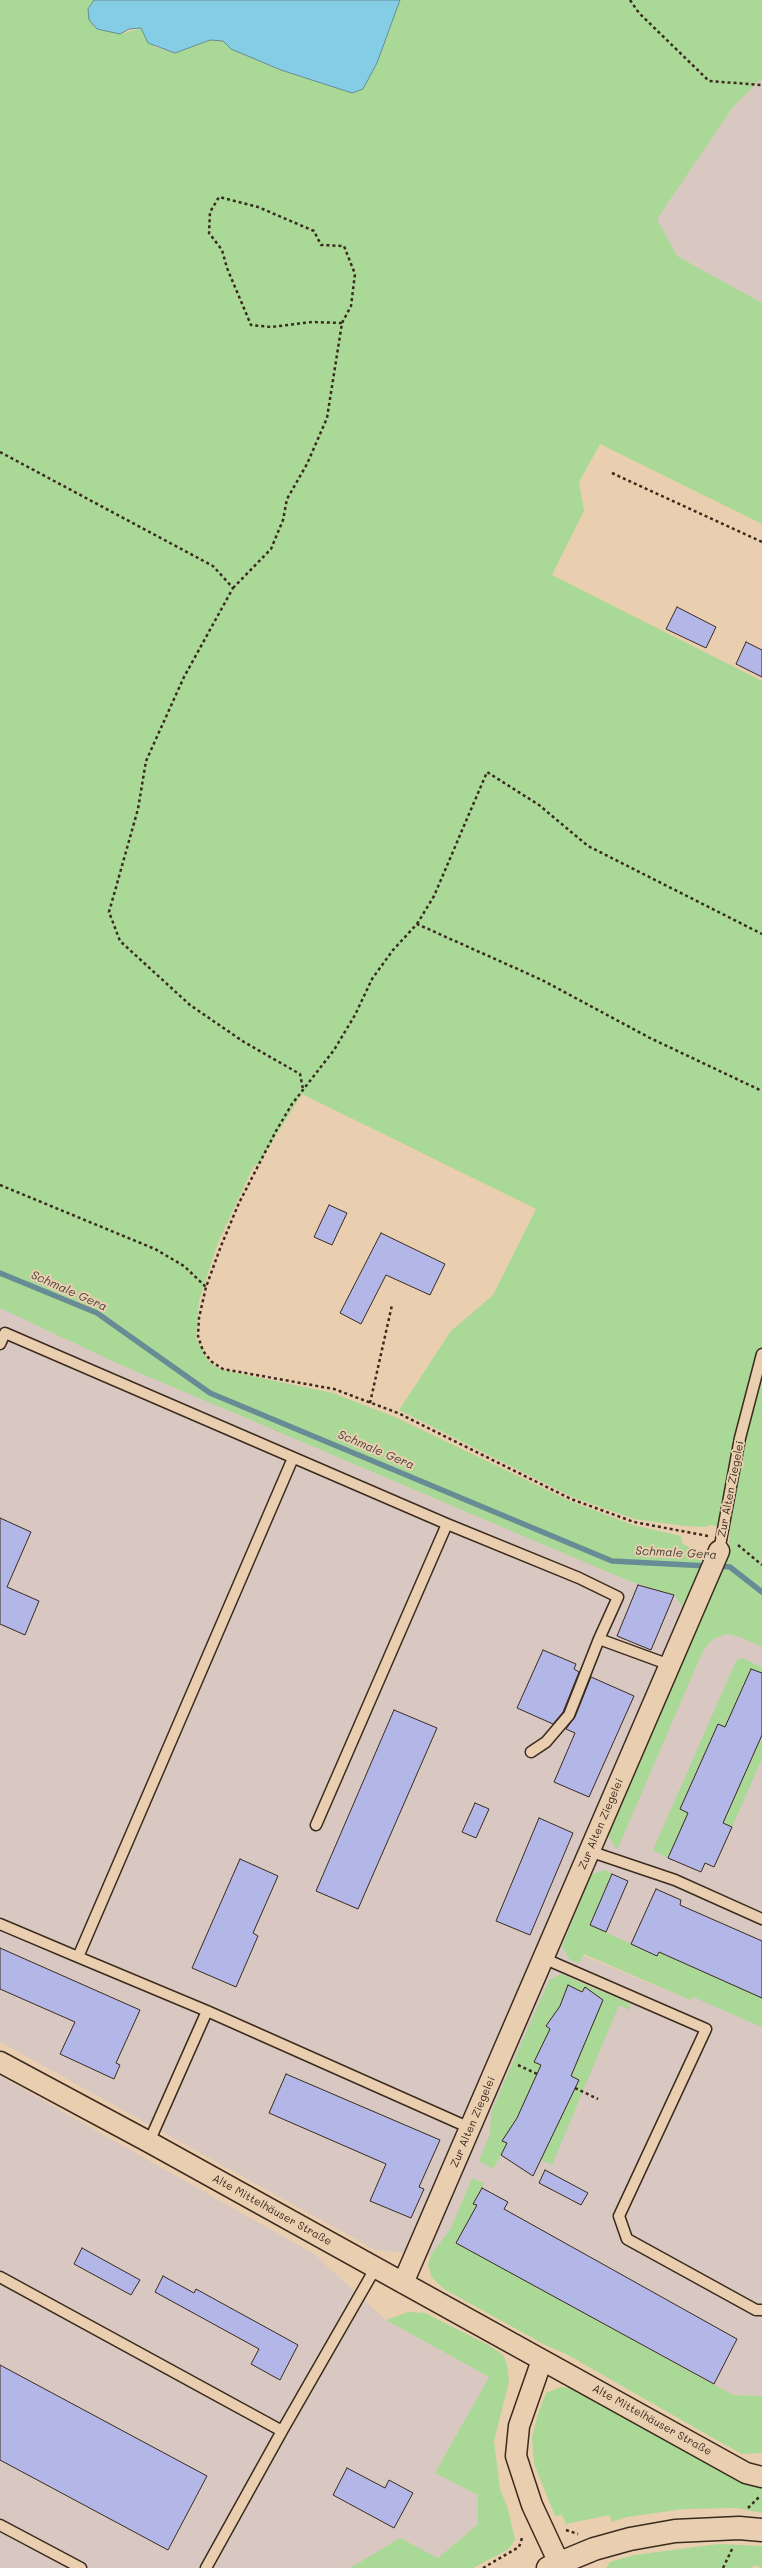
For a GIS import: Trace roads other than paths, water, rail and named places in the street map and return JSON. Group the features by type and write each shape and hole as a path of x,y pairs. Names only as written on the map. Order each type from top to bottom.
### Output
{"street":[{"name":"Zur Alten Ziegelei","path":"403,2283 670,1666 720,1545"},
{"name":"Alte Mittelhäuser Straße","path":"0,2062 149,2142 746,2473 762,2477"},
{"path":"542,2360 519,2426 516,2456 532,2506 557,2566 594,2549 630,2539 675,2531 739,2528 762,2530"}],"lane":[{"path":"0,1344 5,1333 447,1524 579,1578 618,1597 599,1639 569,1715 546,1742 531,1752"},
{"name":"Zur Alten Ziegelei","path":"720,1545 740,1438 762,1354"},
{"path":"78,1957 293,1458"},
{"path":"316,1825 447,1524"},
{"path":"599,1639 670,1666"},
{"path":"590,1852 675,1880 762,1919"},
{"path":"0,1924 207,2011 470,2128"},
{"path":"543,1958 706,2029 619,2216 627,2239 756,2310 762,2310"},
{"path":"149,2142 207,2011"},
{"path":"206,2568 282,2431 376,2268"},
{"path":"0,2277 282,2431"},
{"path":"0,2525 81,2568"}],"water":[{"path":"94,0 400,0 377,63 363,89 352,93 281,70 231,49 223,41 210,40 175,53 148,43 141,28 129,29 120,34 97,29 89,20 88,9"}],"waterway":[{"name":"Schmale Gera","path":"0,1273 97,1313 210,1393 612,1561 708,1566"},
{"name":"Schmale Gera","path":"717,1566 730,1567 762,1592"}]}
